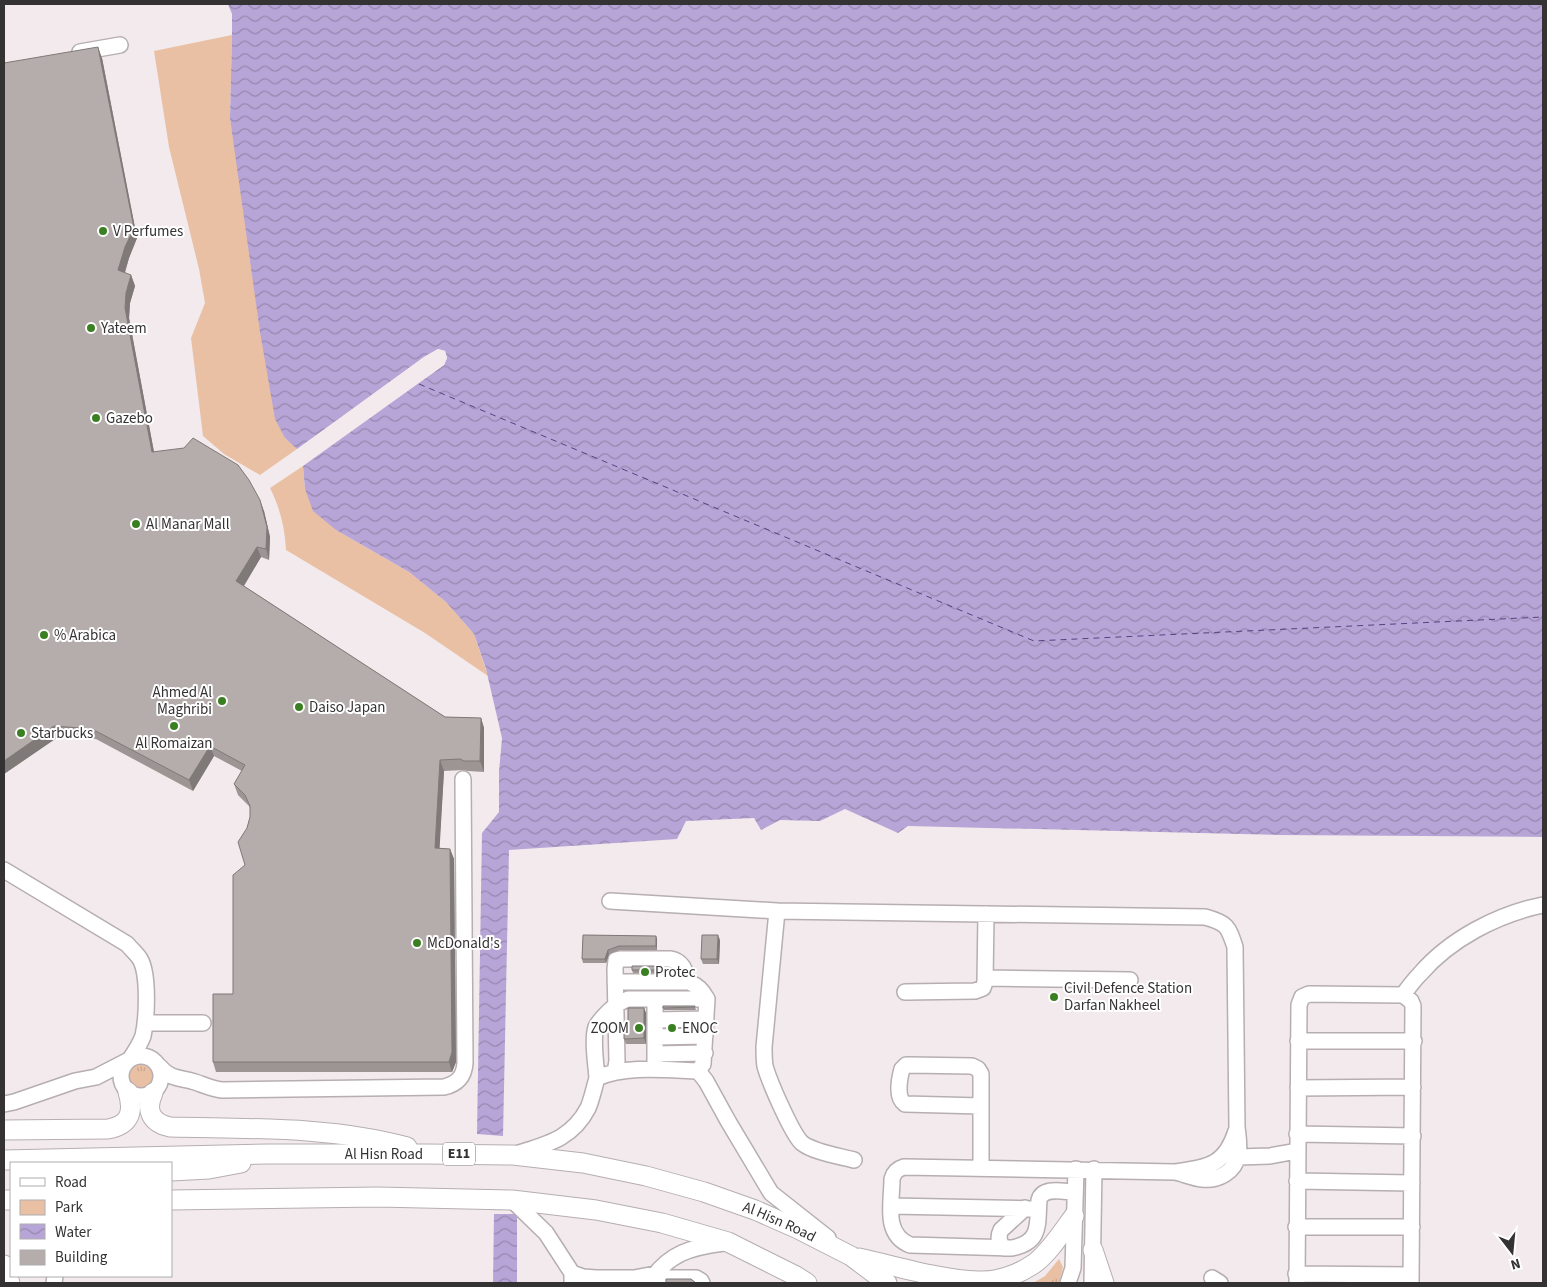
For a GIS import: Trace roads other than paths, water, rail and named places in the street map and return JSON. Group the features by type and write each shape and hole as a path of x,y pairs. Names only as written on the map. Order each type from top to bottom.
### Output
{"main road":[{"path":"4,1130 108,1129 118,1127 130,1115 131,1108 126,1089"},
{"path":"155,1090 149,1100 149,1110 153,1118 162,1125 170,1127 344,1134 390,1142 427,1154"},
{"path":"172,1171 216,1168 249,1161 268,1154"},
{"name":"Al Hisn Road","path":"4,1160 268,1154 427,1154 513,1155 583,1163 646,1176 704,1192 755,1210 851,1256 887,1283"},
{"path":"172,1200 378,1197 512,1200 596,1210 662,1223 728,1242 807,1283"},
{"path":"851,1256 980,1282 1010,1277 1034,1264 1053,1245 1074,1216"},
{"path":"1093,1250 1104,1283"},
{"path":"4,1266 10,1283"}],"street":[{"path":"62,55 120,45"},
{"path":"4,1104 75,1081 96,1077 138,1056 145,1056 158,1064 165,1073 173,1078 192,1081 212,1089 231,1091 444,1088 451,1086 465,1070 466,1064 463,779"},
{"path":"4,870 127,944 140,959 147,979 144,1029 139,1045 122,1067 121,1074 126,1089"},
{"path":"610,901 777,911 1205,917 1217,921 1227,926 1235,947 1238,1156 1233,1167 1224,1175 1213,1179 1201,1179 1175,1172"},
{"path":"1403,995 1420,973 1437,957 1475,930 1496,920 1543,905"},
{"path":"777,911 764,1047 766,1068 791,1126 803,1144 854,1160"},
{"path":"905,992 975,991 983,988 985,978 986,914"},
{"path":"619,1072 617,1061 615,976 616,960 620,959 677,960 682,964 687,977 704,992 706,999 704,1064 698,1071"},
{"path":"615,976 687,977"},
{"path":"985,978 1130,980"},
{"path":"1305,995 1403,995 1411,1001 1413,1006 1414,1040 1411,1279 1296,1278 1298,1005 1305,995"},
{"path":"655,999 655,1069"},
{"path":"513,1155 550,1143 574,1128 588,1107 597,1078 596,1027 602,1017 616,1005 621,1001 628,1000 706,999"},
{"path":"655,1020 706,1019"},
{"path":"144,1029 203,1023"},
{"path":"144,1029 161,1074 160,1082 155,1090"},
{"path":"655,1037 705,1036"},
{"path":"1298,1041 1414,1040"},
{"path":"655,1054 704,1053"},
{"path":"981,1106 902,1103 900,1097 902,1069 906,1065 975,1067 981,1074 981,1106 981,1168"},
{"path":"597,1078 619,1072 655,1069 698,1071 706,1081 728,1122 772,1193 851,1256"},
{"path":"619,1072 636,1078 663,1077 671,1074 673,1070"},
{"path":"96,1077 106,1079 134,1095 141,1096 174,1081 182,1080"},
{"path":"1298,1088 1413,1088"},
{"path":"1032,1208 1039,1222 1037,1230 1027,1243 1020,1247 910,1245 898,1238 894,1233 891,1220 892,1180 894,1173 898,1169 910,1166 1175,1172 1205,1167 1218,1161 1227,1151 1237,1127"},
{"path":"1297,1134 1413,1136"},
{"path":"1238,1156 1270,1156 1297,1151"},
{"path":"1068,1283 1073,1268 1076,1169"},
{"path":"1092,1283 1094,1169"},
{"path":"1296,1181 1412,1183"},
{"path":"1004,1248 998,1238 998,1234 1032,1208 1040,1195 1044,1192 1052,1191 1075,1192"},
{"path":"512,1200 546,1233 572,1278 696,1278 702,1283"},
{"path":"892,1206 1032,1208"},
{"path":"1296,1227 1412,1226"},
{"path":"652,1279 676,1255 700,1246 728,1242"}],"water":[{"path":"228,4 1543,4 1543,837 1279,835 908,826 898,833 845,809 820,821 780,820 761,830 754,818 686,821 677,839 509,850 503,1136 477,1134 482,833 499,812 499,772 502,738 486,669 474,634 446,602 409,572 336,530 313,511 305,489 303,466 444,365 447,358 445,351 438,349 424,357 297,449 285,438 275,419 260,332 230,118 232,14"},
{"path":"494,1214 517,1214 517,1283 493,1283"}],"place":[{"name":"V Perfumes","path":"103,231"},
{"name":"Yateem","path":"91,328"},
{"name":"Gazebo","path":"96,418"},
{"name":"Al Manar Mall","path":"136,524"},
{"name":"% Arabica","path":"44,635"},
{"name":"Ahmed Al Maghribi","path":"222,701"},
{"name":"Daiso Japan","path":"299,707"},
{"name":"Al Romaizan","path":"174,726"},
{"name":"Starbucks","path":"21,733"},
{"name":"McDonald's","path":"417,943"},
{"name":"Protec","path":"645,972"},
{"name":"Civil Defence Station Darfan Nakheel","path":"1054,997"},
{"name":"ZOOM","path":"639,1028"},
{"name":"ENOC","path":"672,1028"}]}
